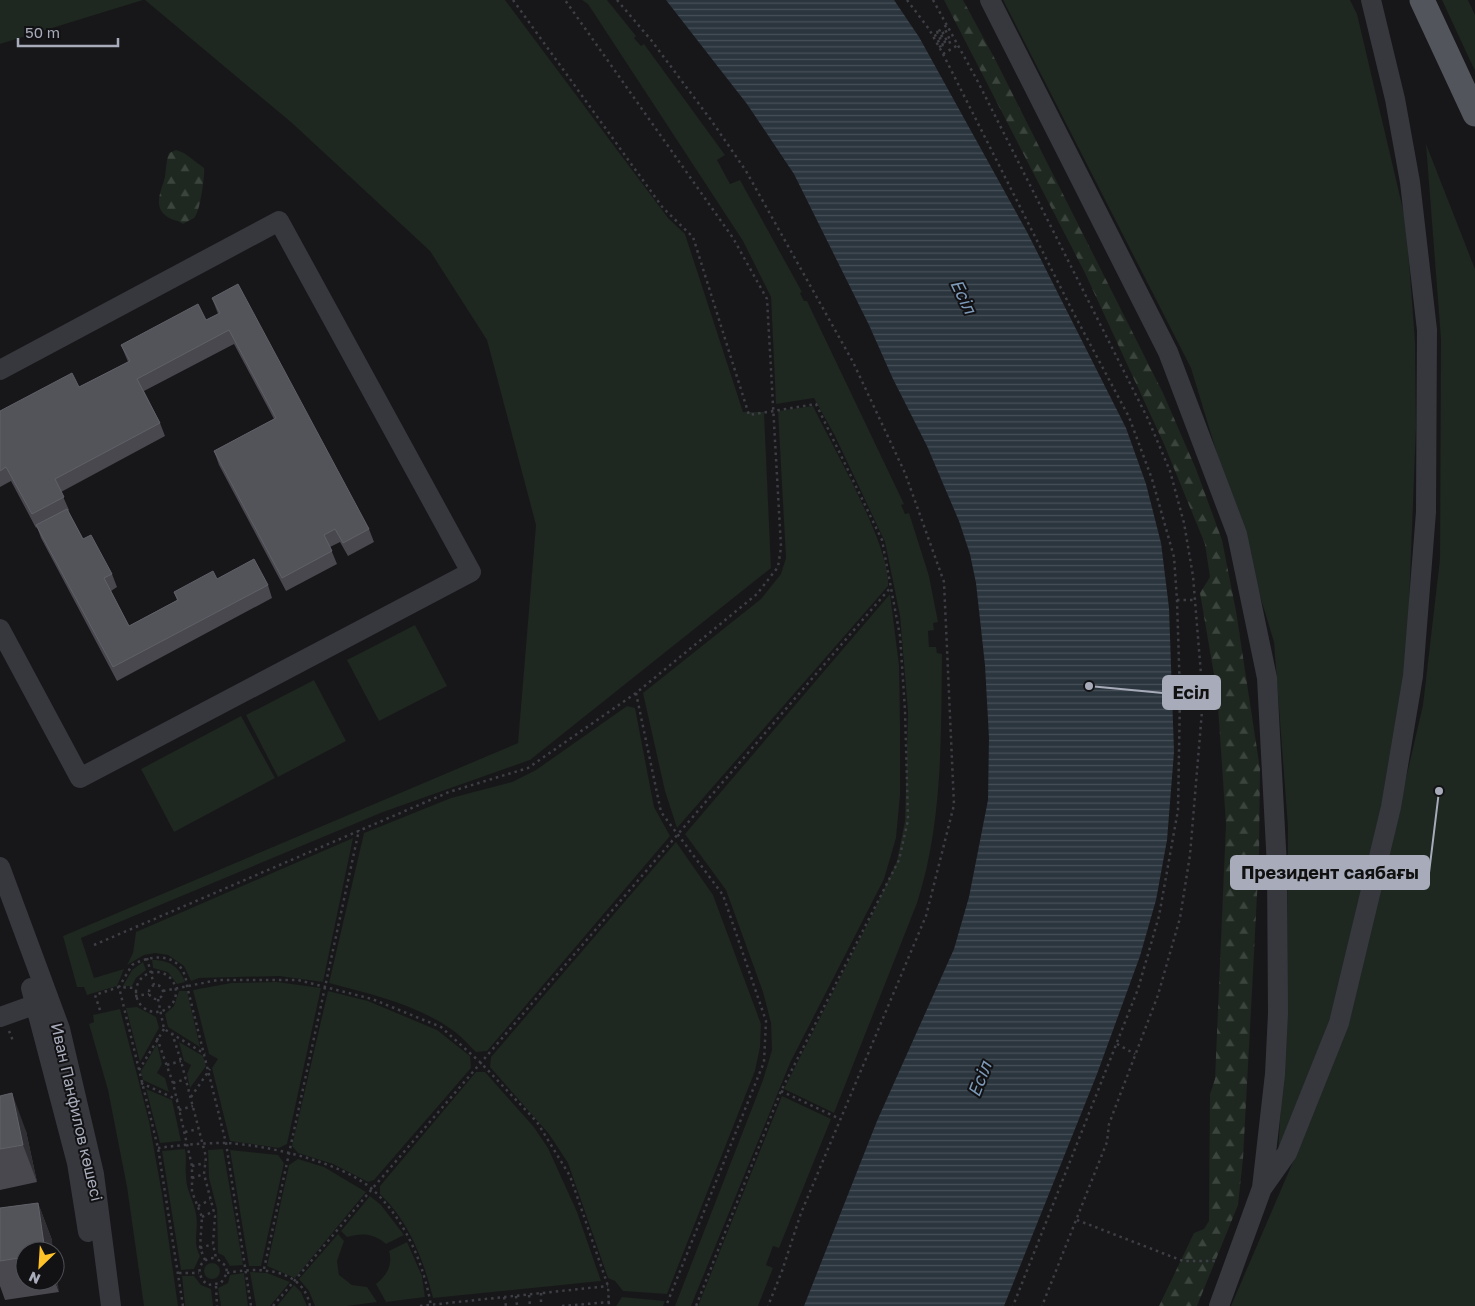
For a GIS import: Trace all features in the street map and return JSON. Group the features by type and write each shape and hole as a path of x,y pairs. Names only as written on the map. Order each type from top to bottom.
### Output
{"main road":[{"path":"1423,1 1475,114"}],"street":[{"path":"990,0 1168,352 1237,534 1267,678 1278,867 1278,1012 1275,1074 1262,1188 1219,1306"},
{"path":"1262,1188 1287,1153 1339,1024 1391,807 1413,676 1426,512 1427,330 1410,182 1395,99 1371,0"},
{"path":"0,370 278,221 471,572 80,778 0,629"},
{"name":"Иван Панфилов көшесі","path":"0,867 42,1001 77,1163 94,1270 97,1306"},
{"name":"Иван Панфилов көшесі","path":"0,902 42,1001 60,1029 94,1174 112,1306"},
{"path":"0,1016 42,1001"}],"path":[{"path":"513,0 663,208 692,237 749,415 816,404 882,540 900,636 905,710 908,820 899,860 782,1091 696,1306"},
{"path":"94,945 359,829 449,792 528,768 636,693 757,594 778,567 781,547 767,299 734,238 565,0"},
{"path":"617,0 652,40 746,171 853,362 905,474 944,582 954,805 926,916 800,1213 782,1270 768,1306"},
{"path":"907,0 943,54 1073,312 1129,417 1152,479 1172,550 1177,600 1180,695 1178,810 1153,940 1138,989 1117,1044 1013,1306"},
{"path":"933,0 958,45 1151,428 1170,472 1184,523 1194,600 1203,699 1190,854 1180,918 1158,995 1108,1124 1106,1142 1042,1306"},
{"path":"939,47 941,46 934,33 937,32 943,45 946,44 939,31 940,29 948,43 950,42 944,28 947,25"},
{"path":"943,54 958,45"},
{"path":"274,1306 372,1188 891,587"},
{"path":"1177,600 1194,600"},
{"path":"636,693 661,812 677,836 723,895 766,1021 764,1062 666,1306"},
{"path":"264,1269 359,829"},
{"path":"183,1306 158,1148 119,987 132,965 146,958 158,956 179,964 186,972 187,986 210,1069 226,1144 251,1306"},
{"path":"146,958 154,985"},
{"path":"150,972 159,972 167,975 173,980 176,988 173,1003 161,1012 152,1013 144,1009 135,996 135,988 143,976 150,972"},
{"path":"138,1071 164,1029 158,999 163,991 218,980 298,980 326,986 372,999 441,1028 481,1063 537,1122 570,1176 608,1286 610,1304 562,1306"},
{"path":"154,985 160,986 163,991"},
{"path":"149,994 150,989 154,985"},
{"path":"100,1010 95,995 119,987 135,988"},
{"path":"135,996 149,994"},
{"path":"149,994 152,998 158,999"},
{"path":"164,1029 206,1055"},
{"path":"172,1033 191,1098 206,1163 204,1174 214,1211 213,1244 216,1258 226,1266 227,1273 221,1283 216,1286 208,1285 202,1280 199,1273 200,1266 204,1260 216,1258"},
{"path":"157,1038 178,1100 192,1166 192,1192 202,1217 200,1248 204,1260"},
{"path":"1117,1044 1135,1054"},
{"path":"167,1065 181,1061"},
{"path":"191,1098 210,1069"},
{"path":"173,1083 186,1079"},
{"path":"141,1083 178,1100"},
{"path":"782,1091 840,1119"},
{"path":"179,1110 193,1106"},
{"path":"184,1132 198,1129"},
{"path":"158,1148 187,1144 255,1146 331,1166 372,1188 390,1209 408,1237 425,1276 431,1305"},
{"path":"192,1166 206,1163"},
{"path":"191,1178 204,1174"},
{"path":"198,1206 210,1200"},
{"path":"202,1217 214,1211"},
{"path":"1076,1220 1183,1262 1236,1260"},
{"path":"200,1248 213,1244"},
{"path":"227,1273 246,1269 264,1269 295,1281 304,1290 310,1306"},
{"path":"179,1273 199,1273"},
{"path":"216,1286 217,1306"},
{"path":"420,1306 608,1286"},
{"path":"541,1293 541,1306"},
{"path":"529,1295 530,1306"},
{"path":"516,1296 517,1306"},
{"path":"504,1297 506,1306"}],"green space":[{"path":"0,0 143,0 0,44"},
{"path":"145,0 505,0 668,218 685,234 743,412 764,412 771,568 530,760 383,812 81,938 94,978 124,969 117,986 87,995 84,987 77,987 63,936 518,743 536,525 487,340 430,251 292,123"},
{"path":"582,0 607,0 636,36 634,38 641,46 644,44 725,155 717,160 730,184 740,180 802,292 800,293 804,301 807,301 904,504 901,505 905,514 909,513 929,576 938,622 933,623 934,630 928,631 929,647 936,647 937,653 942,654 941,748 932,842 917,903 834,1113 784,1089 872,915 897,861 905,821 908,712 900,616 885,542 835,436 814,398 776,404 771,297 743,241 588,4"},
{"path":"944,0 963,0 996,61 1163,393 1196,469 1222,540 1236,611 1260,769 1259,857 1243,1159 1238,1205 1197,1306 1159,1306 1194,1233 1204,1229 1209,1221 1210,1094 1215,1079 1226,824 1217,692 1200,593 1210,577 1205,544 1164,444 1085,273"},
{"path":"1003,0 1350,0 1357,14 1406,222 1415,341 1416,427 1407,656 1378,838 1334,1009 1278,1155 1287,993 1288,827 1274,642 1191,368"},
{"path":"1442,0 1468,0 1475,15 1475,71"},
{"path":"1426,144 1475,269 1475,1306 1231,1306 1301,1143 1383,877 1423,705 1440,559 1441,339"},
{"path":"176,150 184,153 204,168 202,194 196,215 183,224 165,215 161,211 159,202 168,156 169,153"},
{"path":"813,406 871,522 886,568 888,586 677,828 665,791 643,693 761,599 781,574 786,558 778,411"},
{"path":"890,594 899,665 900,795 896,838 884,879 790,1063 691,1306 675,1306 763,1080 772,1050 771,1023 763,992 726,890 685,834"},
{"path":"415,625 447,686 379,721 347,660"},
{"path":"314,680 346,741 278,777 246,715"},
{"path":"627,706 635,708 654,807 670,836 487,1051 476,1052 454,1031 437,1020 407,1006 329,983 364,833 451,798 512,782 536,770"},
{"path":"241,716 275,778 174,832 141,769"},
{"path":"353,838 323,982 279,976 199,978 191,981 184,966 168,955 155,953 144,955 127,965 133,953 136,932"},
{"path":"676,842 713,895 761,1024 760,1047 755,1071 667,1294 623,1291 615,1281 608,1278 568,1163 549,1134 490,1067 491,1057"},
{"path":"152,960 163,961 173,965 183,976 185,982 177,984 168,972 153,968"},
{"path":"143,962 146,970 136,978 132,986 123,986 132,970"},
{"path":"277,982 321,988 287,1144 279,1148 230,1141 212,1068 218,1059 209,1054 193,990 231,983"},
{"path":"179,991 187,991 200,1047 168,1027 165,1014 174,1006"},
{"path":"328,991 368,1001 437,1030 470,1056 471,1068 374,1180 368,1182 333,1164 298,1153 292,1146"},
{"path":"137,1007 156,1017 159,1028 140,1062 126,1008"},
{"path":"120,1009 149,1121 162,1194 178,1306 144,1306 127,1187 108,1090 89,1024 94,1022 93,1015"},
{"path":"179,1042 203,1056 206,1066 190,1088 187,1074 191,1065 184,1061"},
{"path":"157,1044 162,1064 157,1073 165,1078 169,1092 143,1080 141,1071"},
{"path":"476,1072 485,1072 533,1126 548,1148 577,1212 601,1281 433,1298 425,1269 414,1242 400,1217 380,1194 380,1186"},
{"path":"146,1089 172,1100 181,1141 160,1143"},
{"path":"782,1096 831,1119 779,1248 773,1246 766,1265 773,1268 758,1306 698,1306"},
{"path":"185,1149 186,1181 196,1214 196,1246 200,1256 194,1269 181,1270 162,1151"},
{"path":"223,1149 243,1265 230,1266 224,1256 218,1253 217,1209 209,1178 208,1150"},
{"path":"230,1150 278,1155 284,1163 261,1266 249,1266"},
{"path":"298,1159 324,1167 366,1192 295,1278 267,1266 289,1165"},
{"path":"370,1196 381,1205 404,1235 386,1244 377,1238 367,1235 347,1237 341,1231"},
{"path":"338,1234 344,1241 337,1261 339,1275 352,1285 367,1287 377,1302 347,1306 315,1306 309,1291 299,1279"},
{"path":"407,1242 422,1276 425,1297 386,1302 376,1284 390,1265 389,1251"},
{"path":"212,1263 218,1265 220,1271 218,1277 212,1279 206,1277 204,1271 206,1265"},
{"path":"250,1272 267,1273 290,1282 270,1306 256,1306"},
{"path":"244,1273 248,1306 221,1306 218,1288 228,1283 230,1275"},
{"path":"182,1276 194,1276 201,1285 211,1289 213,1306 185,1306"},
{"path":"294,1285 301,1292 307,1306 277,1306"},
{"path":"622,1297 665,1301 663,1306 616,1306"}],"water":[{"path":"666,0 894,0 919,37 1027,232 1126,428 1146,484 1161,543 1169,608 1174,752 1167,840 1156,900 1140,956 1097,1074 1004,1306 804,1306 877,1121 954,949 969,897 988,800 989,738 985,665 976,583 970,554 959,521 927,446 893,379 869,325 794,174 747,104"}],"building":[{"path":"238,284 369,529 343,543 335,529 324,535 332,551 282,578 214,451 276,418 229,330 137,379 160,423 55,479 64,497 32,514 6,467 0,471 0,411 72,373 79,387 130,361 121,345 198,304 206,320 220,313 212,298"},
{"path":"67,509 83,539 91,535 112,574 104,578 129,626 178,600 174,592 213,571 217,579 254,559 268,585 113,667 36,525"},
{"path":"12,1093 23,1145 0,1149 0,1096"},
{"path":"38,1203 44,1241 15,1241 15,1259 0,1261 0,1208"}],"place":[{"name":"Есіл","path":"1089,686"},
{"name":"Президент саябағы","path":"1439,791"}]}
